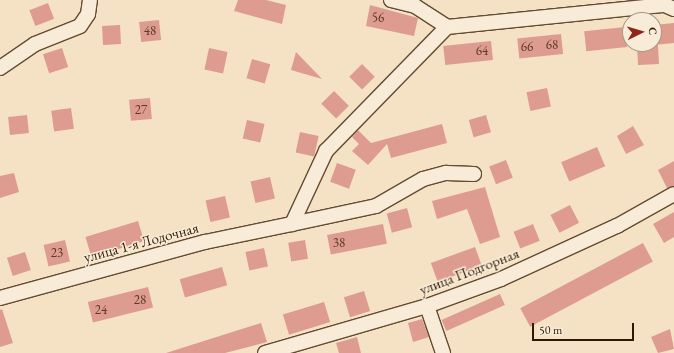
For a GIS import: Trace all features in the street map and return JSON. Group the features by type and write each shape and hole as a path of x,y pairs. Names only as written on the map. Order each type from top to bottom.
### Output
{"street":[{"path":"0,68 35,44 80,26 88,14 90,0"},
{"path":"390,0 415,6 447,27 665,5 674,9"},
{"path":"292,224 326,151 447,27"},
{"name":"улица 1-я Лодочная","path":"0,298 205,242 376,206 423,179 446,173 474,174"},
{"name":"улица Подгорная","path":"265,353 427,306 501,279 617,226 674,194"},
{"path":"427,306 443,353"}],"building":[{"path":"238,0 266,0 286,5 282,24 234,11"},
{"path":"48,3 54,19 35,26 29,10"},
{"path":"370,5 418,18 414,36 366,26"},
{"path":"159,20 161,40 141,42 139,22"},
{"path":"674,23 674,43 662,44 662,24"},
{"path":"120,25 121,44 103,45 102,26"},
{"path":"622,27 622,47 586,51 584,31"},
{"path":"561,34 563,54 519,58 517,39"},
{"path":"491,41 493,60 445,65 443,46"},
{"path":"62,48 68,67 49,73 43,54"},
{"path":"209,48 228,52 223,73 204,70"},
{"path":"296,52 322,79 291,70"},
{"path":"637,52 658,52 659,64 638,65"},
{"path":"252,59 270,64 265,83 246,78"},
{"path":"362,64 375,77 362,89 349,77"},
{"path":"547,88 551,107 530,111 526,92"},
{"path":"334,91 349,106 336,119 321,104"},
{"path":"150,98 152,119 131,121 129,100"},
{"path":"71,108 74,129 54,132 51,111"},
{"path":"27,115 29,133 10,135 8,117"},
{"path":"486,115 491,132 474,137 469,120"},
{"path":"247,120 265,124 260,143 243,139"},
{"path":"442,124 447,143 391,158 387,144 368,165 352,151 359,144 352,137 358,130 371,143"},
{"path":"633,126 644,145 626,154 617,136"},
{"path":"300,132 319,136 314,156 296,153"},
{"path":"597,147 605,166 569,182 561,162"},
{"path":"506,160 513,178 496,184 489,166"},
{"path":"674,161 674,186 667,188 658,170"},
{"path":"337,163 356,170 349,189 330,182"},
{"path":"14,173 19,192 0,198 0,176"},
{"path":"270,177 275,198 255,203 251,181"},
{"path":"485,187 500,237 480,244 467,209 437,219 432,201"},
{"path":"225,196 230,217 210,222 206,200"},
{"path":"570,205 579,223 559,233 550,215"},
{"path":"407,208 412,227 392,233 387,213"},
{"path":"674,212 674,237 664,243 653,224"},
{"path":"138,221 144,241 92,257 85,237"},
{"path":"383,224 387,244 331,255 327,235"},
{"path":"533,224 540,241 520,249 514,232"},
{"path":"65,240 70,261 49,266 44,245"},
{"path":"305,240 308,259 291,261 288,243"},
{"path":"643,243 653,262 530,327 520,308"},
{"path":"475,247 482,266 438,282 431,263"},
{"path":"264,248 268,267 249,271 245,252"},
{"path":"25,252 31,270 13,276 7,258"},
{"path":"222,267 227,285 185,297 180,279"},
{"path":"148,287 153,307 93,322 88,302"},
{"path":"364,291 370,311 350,317 344,297"},
{"path":"500,294 505,305 446,331 442,320"},
{"path":"324,302 330,322 289,335 283,315"},
{"path":"2,309 13,343 0,347 0,310"},
{"path":"422,319 429,337 413,342 408,323"},
{"path":"261,323 267,342 225,353 166,353"},
{"path":"670,329 674,349 658,353 651,337"},
{"path":"357,337 361,353 339,353 336,343"}]}
